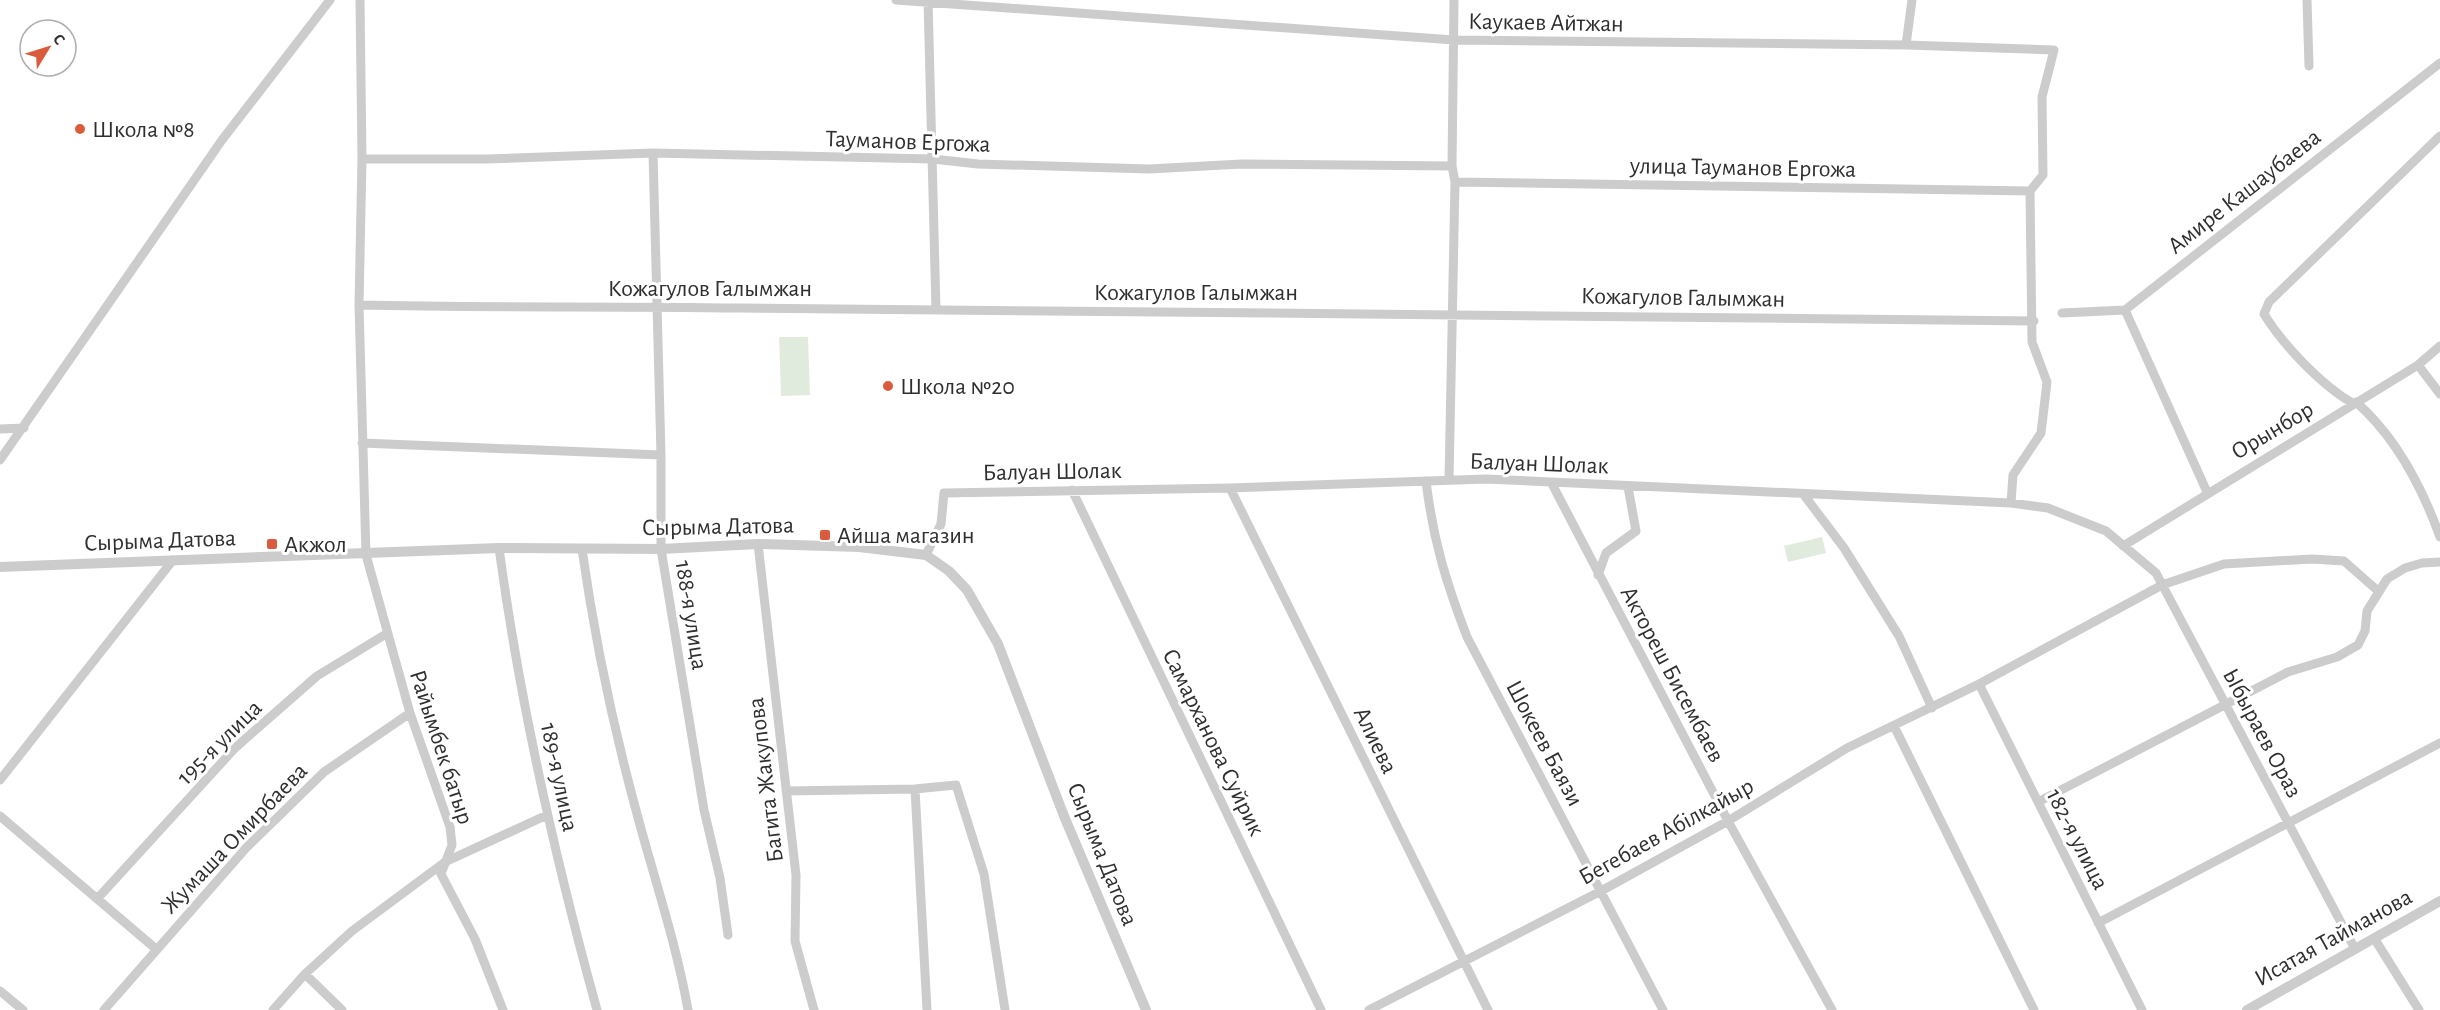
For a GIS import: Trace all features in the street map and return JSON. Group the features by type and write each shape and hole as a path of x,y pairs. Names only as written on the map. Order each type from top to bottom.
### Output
{"street":[{"path":"0,460 222,140 330,0"},
{"name":"Райымбек батыр","path":"360,0 362,159 359,305 366,555 386,634 410,713 450,826 452,845 441,874 475,939 503,1010"},
{"name":"Каукаев Айтжан","path":"896,0 1454,40 1906,45 2054,50 2042,97 2043,176 2031,191"},
{"path":"1449,480 1455,182 1452,166 1454,0"},
{"path":"1906,45 1912,0"},
{"path":"2307,0 2309,66"},
{"path":"928,1 936,310"},
{"name":"Амире Кашаубаева","path":"2125,310 2439,64"},
{"path":"2440,136 2269,302 2264,314 2272,327 2335,393 2355,403 2379,422 2425,494 2440,537"},
{"name":"Тауманов Ергожа","path":"362,159 487,159 653,153 933,159 978,164 1149,169 1242,164 1452,166"},
{"name":"188-я улица","path":"653,153 662,455 661,549 704,810 720,878 728,935"},
{"name":"улица Тауманов Ергожа","path":"1455,182 2031,191"},
{"path":"2011,503 2013,475 2042,433 2047,382 2032,342 2034,321 2031,191"},
{"name":"Кожагулов Галымжан","path":"359,305 493,308 658,307 1451,313 2034,321"},
{"path":"2062,313 2125,310 2207,492"},
{"name":"Орынбор","path":"2123,546 2207,492 2418,365 2440,346"},
{"path":"2418,365 2440,394"},
{"path":"0,429 24,428"},
{"path":"363,443 662,455"},
{"name":"Балуан Шолак","path":"926,555 941,524 944,493 1230,488 1449,480 1551,482 2011,503 2048,508 2106,531 2123,546"},
{"name":"Шокеев Баязи","path":"1426,481 1431,527 1467,637 1663,1010"},
{"name":"Актореш Бисембаев","path":"1551,482 1728,821 1832,1010"},
{"path":"1598,575 1606,553 1636,531 1628,486"},
{"name":"Алиева","path":"1230,488 1488,1010"},
{"name":"Самарханова Суйрик","path":"1072,490 1321,1010"},
{"path":"1804,495 1844,548 1899,636 1932,708"},
{"name":"Сырыма Датова","path":"0,567 366,555 499,548 661,549 758,544 859,547 926,555 949,571 967,590 998,644 1064,816 1146,1010"},
{"name":"Багита Жакупова","path":"758,544 796,874 795,941 814,1010"},
{"name":"Ыбыраев Ораз","path":"2123,546 2156,573 2355,949"},
{"name":"189-я улица","path":"499,548 510,629 547,815 597,1010"},
{"path":"582,549 592,615 634,801 678,955 688,1010"},
{"path":"0,780 173,560"},
{"name":"Бегебаев Абілкайыр","path":"1370,1010 1463,960 1601,891 1728,821 1847,748 1979,684 2162,585 2224,564 2312,560 2344,561 2378,591"},
{"path":"2038,802 2289,672 2337,657 2358,645 2365,631 2367,611 2387,579 2405,568 2422,563 2440,562"},
{"name":"195-я улица","path":"97,899 235,748 317,676 386,634"},
{"name":"182-я улица","path":"1979,684 2142,1010"},
{"name":"Жумаша Омирбаева","path":"108,1009 156,949 246,848 324,772 410,713"},
{"path":"1894,726 2034,1010"},
{"path":"2098,923 2440,743"},
{"path":"786,791 915,789 956,785 984,874 1005,1010"},
{"path":"915,789 927,1010"},
{"path":"273,1010 305,974 352,931 445,862 547,815"},
{"path":"0,816 47,853 156,949"},
{"name":"Исатая Тайманова","path":"2250,1009 2440,901"},
{"path":"2374,938 2419,1010"},
{"path":"305,974 342,1010"},
{"path":"2,996 23,1010"}],"green space":[{"path":"779,337 808,337 810,395 781,396"},
{"path":"1822,537 1826,553 1788,562 1784,546"}],"place":[{"name":"Школа №8","path":"80,129"},
{"name":"Школа №20","path":"888,386"},
{"name":"Айша магазин","path":"825,535"},
{"name":"Акжол","path":"272,544"}]}
